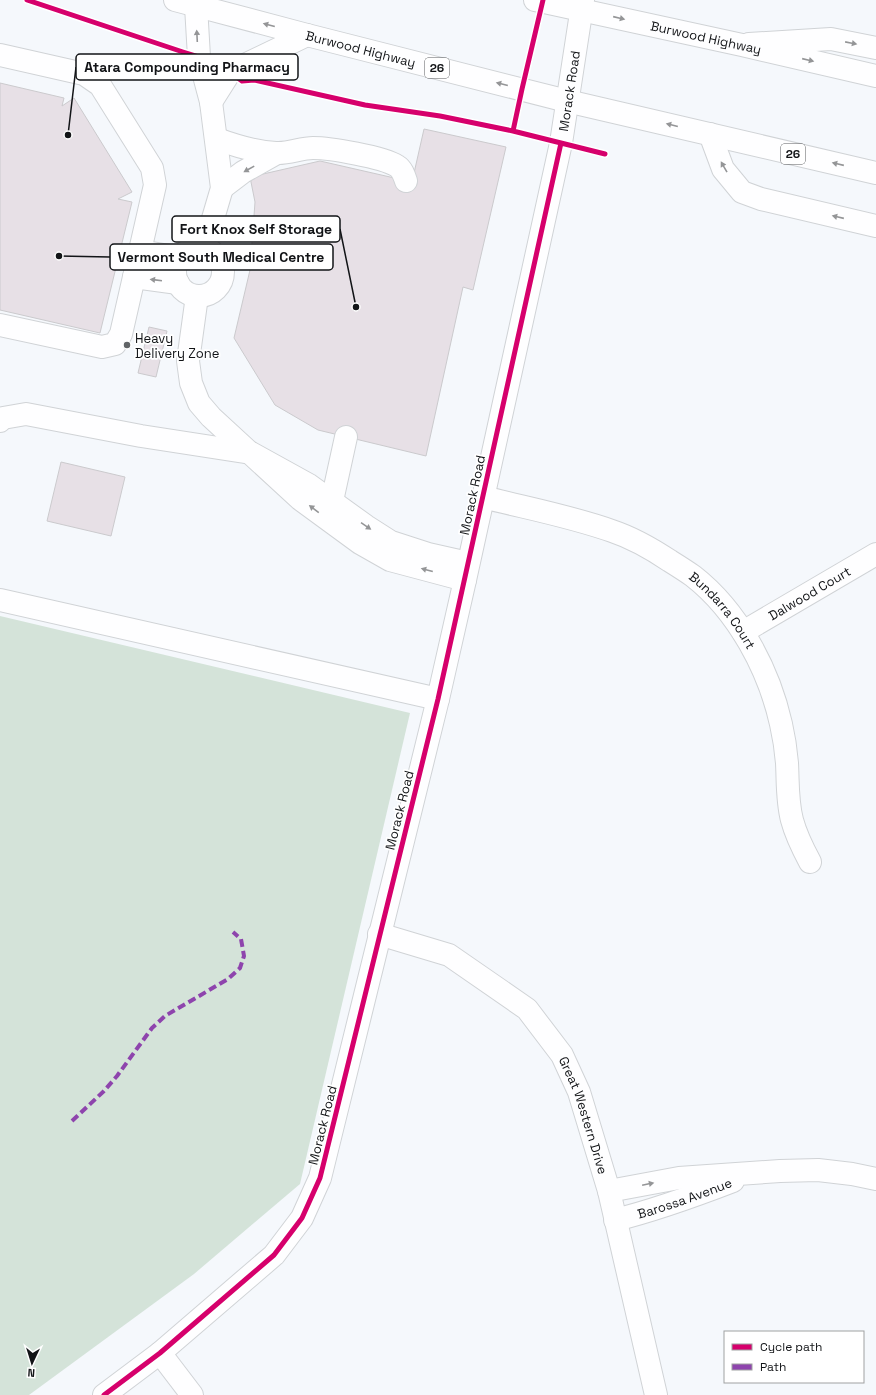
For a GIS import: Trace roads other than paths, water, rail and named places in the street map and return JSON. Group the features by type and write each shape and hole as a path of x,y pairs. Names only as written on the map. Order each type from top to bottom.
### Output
{"main road":[{"name":"Burwood Highway","path":"175,0 567,101 876,173"},
{"name":"Burwood Highway","path":"535,0 582,5 742,45 876,76"},
{"name":"Morack Road","path":"104,1395 160,1353 274,1255 302,1218 320,1178 438,700 561,143 582,5"},
{"path":"196,6 199,57 211,102 217,139 222,188 204,249"},
{"path":"211,102 230,72 307,35"},
{"path":"742,45 831,39 876,48"},
{"path":"0,55 84,74 100,85 152,168 154,185 121,334 115,344 102,346 70,333 3,321"},
{"path":"710,134 723,169 742,192 761,199 876,226"},
{"path":"217,139 242,148 277,153 312,148 348,152 396,165 403,172 406,181"},
{"path":"222,188 243,172 277,153"},
{"path":"195,249 204,249 218,257 222,264 223,272 220,284 215,291 207,295 197,296 186,292 178,283 176,274 177,265 181,258 187,252 195,249"},
{"path":"140,251 181,258"},
{"path":"134,278 178,283"},
{"path":"197,296 188,361 191,383 199,403 212,417 300,499 360,543 390,560 466,572"},
{"path":"0,421 3,418 26,414 141,436 251,453 309,485 366,526 392,542 428,554 466,572"},
{"path":"332,501 346,437"},
{"name":"Bundarra Court","path":"483,497 577,520 613,531 650,548 694,577 720,602 743,632 761,664 772,693 781,725 787,763 788,794 792,820 800,842 810,862"},
{"name":"Dalwood Court","path":"743,632 876,554"},
{"path":"0,600 438,700"},
{"name":"Great Western Drive","path":"379,934 449,955 527,1009 562,1054 579,1092 609,1191 656,1395"},
{"name":"Barossa Avenue","path":"609,1191 679,1178 780,1171 818,1170 852,1174 876,1179"},
{"name":"Barossa Avenue","path":"615,1220 685,1200 753,1173"},
{"path":"160,1353 192,1395"}],"place":[{"name":"Atara Compounding Pharmacy","path":"68,135"},
{"name":"Vermont South Medical Centre","path":"59,256"},
{"name":"Fort Knox Self Storage","path":"356,307"},
{"name":"Heavy Delivery Zone","path":"127,345"}]}
